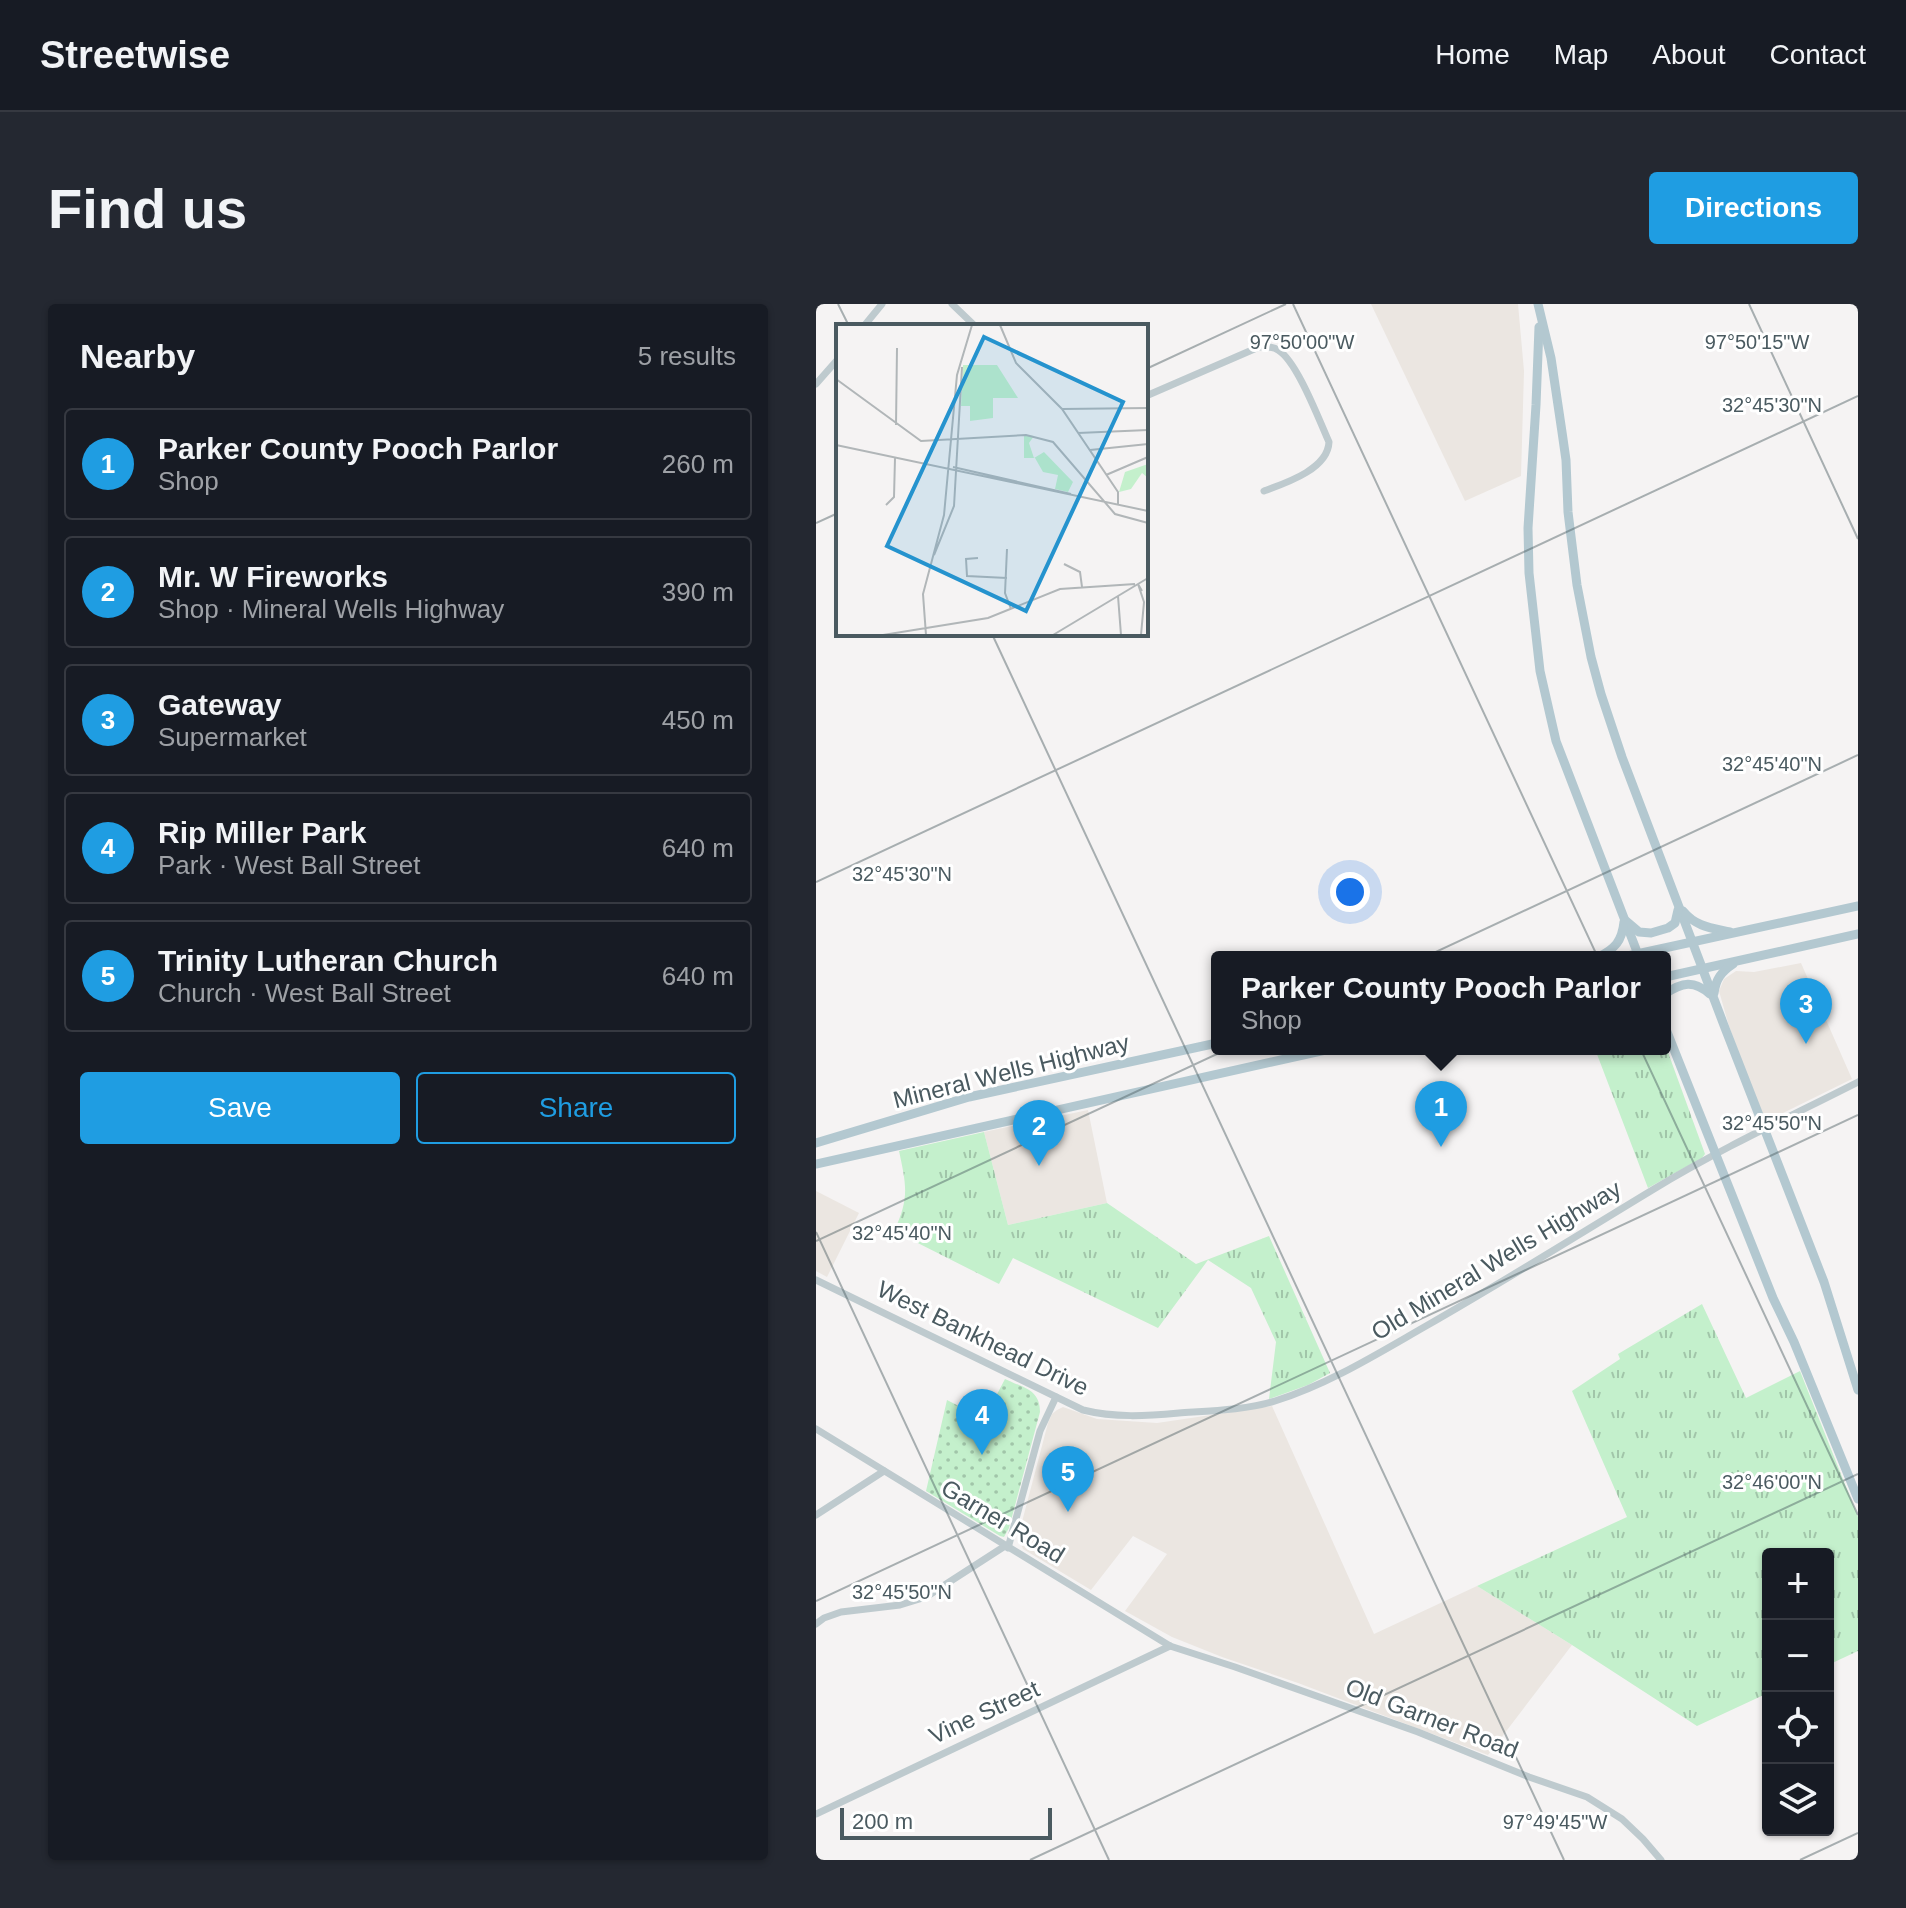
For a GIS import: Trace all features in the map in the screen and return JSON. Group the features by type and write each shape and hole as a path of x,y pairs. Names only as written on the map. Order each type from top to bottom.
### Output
{"main road":[{"path":"1539,309 1551,358 1566,460 1568,512 1576,573 1601,694 1713,997 1824,1282 1858,1390"},
{"path":"1539,309 1528,528 1529,573 1540,671 1556,741 1636,951"},
{"path":"1624,919 1631,928 1651,933 1675,923 1679,906"},
{"path":"1679,906 1698,925 1738,933"},
{"path":"1655,951 1858,906"},
{"path":"1608,951 1617,945 1623,933 1624,919"},
{"path":"1671,976 1858,934"},
{"path":"1713,997 1715,982 1737,961"},
{"path":"1671,990 1689,983 1701,986 1713,997"},
{"path":"1671,1043 1714,1154 1858,1499"},
{"name":"Mineral Wells Highway","path":"816,1143 969,1097 1211,1044"},
{"name":"Mineral Wells Highway","path":"816,1164 1303,1055"}],"street":[{"path":"866,324 882,304"},
{"path":"952,304 973,324"},
{"path":"1148,395 1259,347 1275,347 1280,351 1292,364 1329,442 1329,449 1313,469 1264,491"},
{"path":"816,384 836,361"},
{"name":"Old Mineral Wells Highway","path":"1137,1417 1272,1402 1317,1386 1367,1361 1513,1276 1714,1154 1858,1082"},
{"name":"West Bankhead Drive","path":"816,1280 1083,1410 1137,1417"},
{"path":"816,1624 841,1612 900,1605 926,1597 1007,1547 1040,1431 1056,1397"},
{"name":"Garner Road","path":"816,1429 1170,1646"},
{"path":"816,1515 884,1471"},
{"name":"Vine Street","path":"816,1814 1170,1646"},
{"name":"Old Garner Road","path":"1170,1646 1391,1722 1587,1797 1622,1819 1661,1860"}],"shaded area":[{"path":"1371,304 1518,304 1524,371 1521,476 1465,501"},
{"path":"1801,963 1852,1079 1769,1120 1761,1113 1719,991 1724,979 1736,971 1754,972"},
{"path":"1088,1110 1107,1203 1008,1225 984,1132"},
{"path":"816,1191 859,1213 827,1277 816,1271"},
{"path":"1272,1406 1374,1634 1477,1586 1572,1645 1488,1755 1222,1657 1172,1637 1125,1611 1167,1554 1133,1536 1091,1590 1023,1549 1018,1537 1048,1423 1057,1410 1063,1407 1097,1419 1157,1423"}],"green space":[{"path":"1597,1055 1669,1055 1705,1154 1648,1188"},
{"path":"984,1132 1008,1225 1107,1203 1196,1264 1269,1236 1330,1373 1308,1385 1269,1399 1276,1342 1251,1288 1208,1260 1158,1328 1013,1258 999,1284 894,1231 903,1209 905,1191 899,1151"},
{"path":"1702,1304 1746,1398 1800,1371 1858,1517 1858,1651 1834,1662 1834,1548 1762,1548 1762,1696 1697,1726 1477,1586 1627,1517 1572,1391 1620,1359 1618,1354"},
{"path":"1005,1379 1034,1394 1040,1412 1004,1537 926,1491 947,1400 984,1419"}],"place":[{"name":"Gateway","path":"1806,1044"},
{"name":"Parker County Pooch Parlor","path":"1441,1147"},
{"name":"Mr. W Fireworks","path":"1039,1166"},
{"name":"Rip Miller Park","path":"982,1455"},
{"name":"Trinity Lutheran Church","path":"1068,1512"}]}
